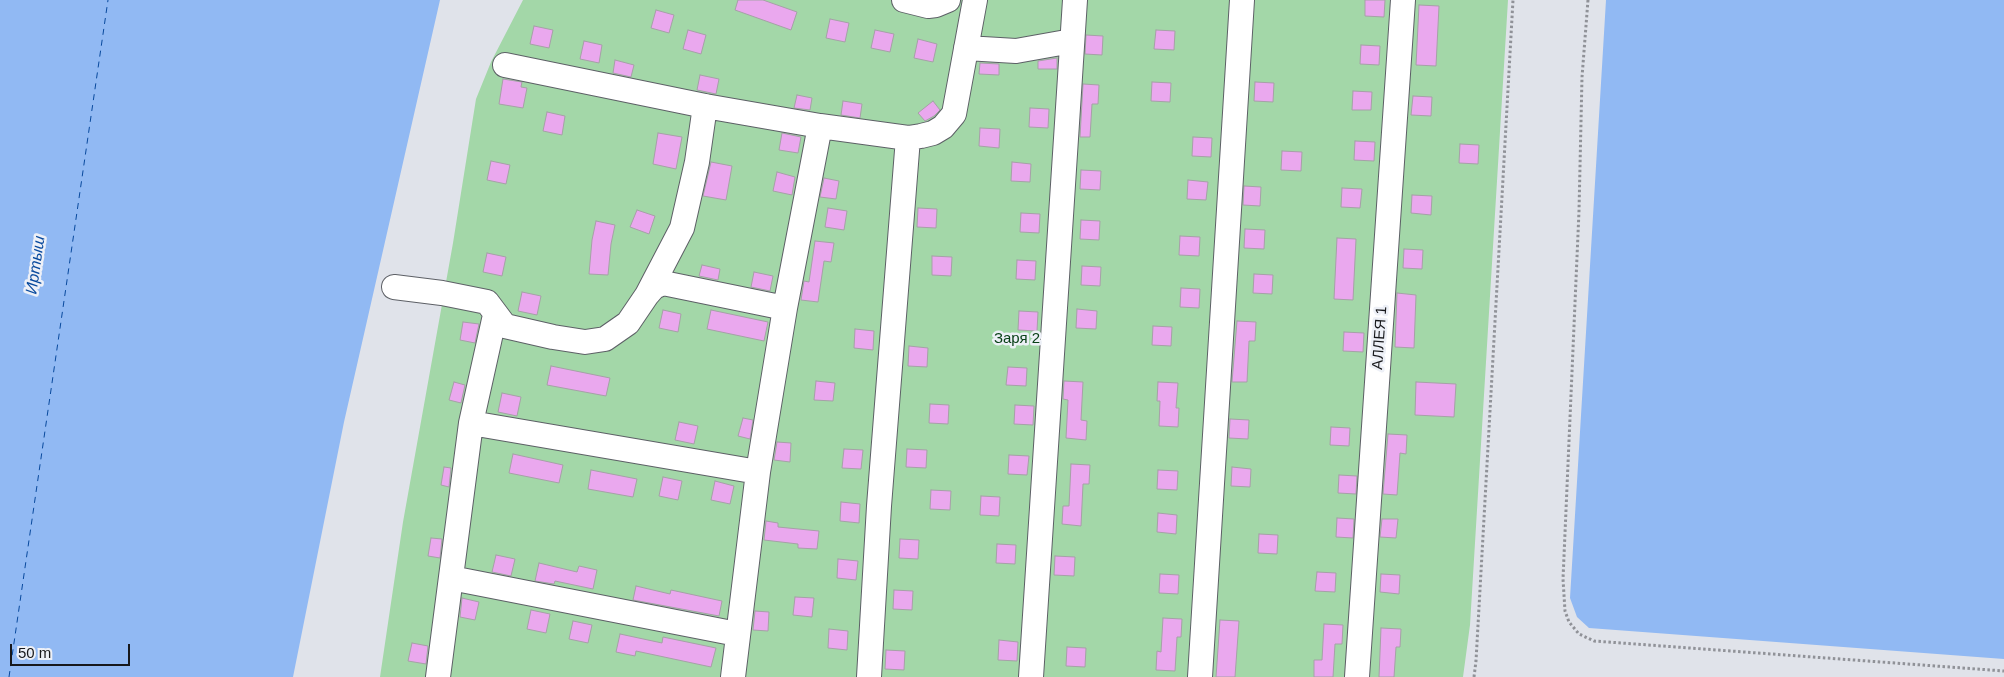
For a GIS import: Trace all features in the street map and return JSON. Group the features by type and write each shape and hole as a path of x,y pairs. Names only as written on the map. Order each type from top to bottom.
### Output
{"lane":[{"path":"904,0 928,6 948,0"},
{"path":"505,65 705,106 820,126 908,138 933,133 950,121 954,114 975,0"},
{"path":"1031,677 1075,0"},
{"path":"1200,677 1242,0"},
{"name":"АЛЛЕЯ 1","path":"1358,677 1402,0"},
{"path":"966,48 1016,51 1072,42"},
{"path":"394,288 442,293 487,302 505,326 553,338 584,342 605,339 628,323 647,295 682,228 697,162 705,106"},
{"path":"733,677 758,472 820,126"},
{"path":"869,677 879,506 908,138"},
{"path":"647,295 654,287 663,283 786,308"},
{"path":"438,677 471,423 495,315"},
{"path":"471,423 758,472"},
{"path":"451,578 737,634"}],"path":[{"path":"1474,677 1513,0"},
{"path":"1588,0 1582,77 1579,211 1564,579 1565,611 1569,622 1580,634 1594,641 2004,671"}],"green space":[{"name":"Заря 2","path":"523,0 1508,0 1470,625 1463,677 380,677 403,522 453,243 476,99 491,62"}],"water":[{"name":"Иртыш","path":"0,0 440,0 344,422 293,677 0,677"},
{"path":"1606,0 2004,0 2004,659 1589,628 1577,617 1570,598"}],"building":[{"path":"738,0 763,0 797,12 791,30 735,10"},
{"path":"1365,0 1385,0 1384,17 1365,16"},
{"path":"1419,5 1439,6 1436,66 1416,65"},
{"path":"656,10 674,15 669,33 651,28"},
{"path":"830,19 849,23 845,42 826,38"},
{"path":"534,26 553,30 549,48 530,44"},
{"path":"688,30 706,35 701,54 683,49"},
{"path":"875,30 894,34 890,52 871,48"},
{"path":"1156,30 1175,31 1174,50 1154,49"},
{"path":"1086,35 1103,36 1102,55 1085,54"},
{"path":"918,39 937,44 933,62 914,58"},
{"path":"584,41 602,45 599,63 580,59"},
{"path":"1361,45 1380,46 1379,65 1360,64"},
{"path":"1057,58 1057,69 1038,69 1038,61"},
{"path":"615,60 634,65 631,77 613,73"},
{"path":"980,63 999,64 999,75 979,74"},
{"path":"700,75 719,79 716,94 697,90"},
{"path":"503,79 522,82 521,87 527,88 523,108 499,104"},
{"path":"1152,82 1171,83 1170,102 1151,101"},
{"path":"1255,82 1274,83 1273,102 1254,101"},
{"path":"1083,84 1099,85 1098,104 1092,104 1090,137 1080,137"},
{"path":"1353,91 1372,92 1371,110 1352,110"},
{"path":"797,95 812,98 810,110 794,108"},
{"path":"1413,96 1432,97 1431,116 1411,115"},
{"path":"843,101 862,104 860,118 841,115"},
{"path":"933,101 940,110 925,121 918,113"},
{"path":"1030,108 1049,109 1048,128 1029,127"},
{"path":"547,112 565,116 562,135 543,131"},
{"path":"980,128 1000,129 999,148 979,146"},
{"path":"658,133 682,137 676,169 653,164"},
{"path":"782,133 801,137 798,153 779,150"},
{"path":"1193,137 1212,138 1211,157 1192,156"},
{"path":"1355,141 1375,142 1374,161 1354,160"},
{"path":"1460,144 1479,145 1478,164 1459,163"},
{"path":"1282,151 1302,152 1301,171 1281,170"},
{"path":"491,161 510,165 506,184 487,180"},
{"path":"711,162 732,166 726,200 703,196"},
{"path":"1012,162 1031,164 1030,182 1011,181"},
{"path":"1081,170 1101,171 1100,190 1080,189"},
{"path":"777,172 795,177 792,195 773,191"},
{"path":"824,178 839,181 836,199 820,197"},
{"path":"1188,180 1208,182 1206,200 1187,199"},
{"path":"1244,186 1261,187 1260,206 1243,205"},
{"path":"1342,188 1362,189 1360,208 1341,207"},
{"path":"1412,195 1432,196 1431,215 1411,213"},
{"path":"828,208 847,211 844,230 825,227"},
{"path":"918,208 937,209 936,228 917,227"},
{"path":"637,210 655,216 649,234 630,227"},
{"path":"1021,213 1040,214 1039,233 1020,232"},
{"path":"1081,220 1100,221 1099,240 1080,239"},
{"path":"596,221 615,225 608,275 589,274"},
{"path":"1245,229 1265,230 1264,249 1244,248"},
{"path":"1180,236 1200,237 1199,256 1179,255"},
{"path":"1337,238 1356,239 1353,300 1334,299"},
{"path":"815,241 834,243 831,262 824,261 818,302 801,300 804,281 809,282"},
{"path":"1404,249 1423,250 1422,269 1403,268"},
{"path":"487,253 506,257 502,276 483,272"},
{"path":"932,256 952,257 951,276 932,275"},
{"path":"1017,260 1036,261 1035,280 1016,279"},
{"path":"702,265 720,269 718,280 699,276"},
{"path":"1082,266 1101,267 1100,286 1081,285"},
{"path":"754,272 773,276 770,291 751,287"},
{"path":"1254,274 1273,275 1272,294 1253,293"},
{"path":"1181,288 1200,289 1199,308 1180,307"},
{"path":"522,292 541,296 537,315 518,311"},
{"path":"1397,293 1416,295 1414,348 1395,347"},
{"path":"1077,309 1097,311 1096,329 1076,328"},
{"path":"663,310 681,314 678,332 659,328"},
{"path":"711,310 768,322 764,341 707,329"},
{"path":"1019,311 1038,312 1037,331 1018,330"},
{"path":"1237,321 1256,322 1255,341 1249,341 1247,382 1232,382"},
{"path":"463,322 479,324 475,343 460,340"},
{"path":"1153,326 1172,327 1171,346 1152,345"},
{"path":"855,329 874,331 873,350 854,348"},
{"path":"1344,332 1364,333 1363,352 1343,351"},
{"path":"909,346 928,348 927,367 908,366"},
{"path":"551,366 610,378 606,396 547,385"},
{"path":"1008,367 1027,368 1026,386 1006,385"},
{"path":"816,381 835,383 833,401 814,400"},
{"path":"1064,381 1083,382 1081,420 1087,421 1086,440 1066,438 1068,400 1063,399"},
{"path":"454,382 465,385 461,403 449,400"},
{"path":"1158,382 1178,383 1176,408 1179,408 1178,427 1159,426 1160,401 1157,401"},
{"path":"1416,382 1456,384 1454,417 1415,415"},
{"path":"502,393 521,397 517,416 498,412"},
{"path":"930,404 949,405 948,424 929,423"},
{"path":"1015,405 1034,406 1033,425 1014,424"},
{"path":"743,418 753,420 750,439 738,436"},
{"path":"1230,419 1249,420 1248,439 1229,438"},
{"path":"679,422 698,426 694,444 675,440"},
{"path":"1331,427 1350,428 1349,446 1330,445"},
{"path":"1388,434 1407,435 1406,454 1400,453 1397,495 1383,494"},
{"path":"777,442 791,443 790,462 774,460"},
{"path":"844,449 863,450 861,469 842,468"},
{"path":"907,449 927,450 926,468 906,467"},
{"path":"513,454 563,465 559,483 509,473"},
{"path":"1009,455 1029,456 1027,475 1008,474"},
{"path":"1071,464 1090,465 1089,484 1083,484 1081,526 1062,524 1063,506 1069,506"},
{"path":"444,467 451,468 449,487 441,485"},
{"path":"1232,467 1251,469 1250,487 1231,486"},
{"path":"591,470 637,479 633,497 588,489"},
{"path":"1158,470 1178,471 1177,490 1157,489"},
{"path":"1339,475 1357,476 1356,494 1338,493"},
{"path":"663,477 682,481 678,500 659,496"},
{"path":"715,481 734,486 730,504 711,500"},
{"path":"931,490 951,491 950,510 930,509"},
{"path":"981,496 1000,497 999,516 980,515"},
{"path":"841,502 860,504 859,523 840,521"},
{"path":"1158,513 1177,515 1176,534 1157,532"},
{"path":"1337,518 1354,519 1353,538 1336,537"},
{"path":"1382,519 1398,519 1396,538 1380,537"},
{"path":"766,521 778,523 778,527 819,531 817,549 798,548 798,544 764,540"},
{"path":"1259,534 1278,535 1277,554 1258,553"},
{"path":"431,538 442,539 440,558 428,556"},
{"path":"900,539 919,540 918,559 899,558"},
{"path":"997,544 1016,545 1015,564 996,563"},
{"path":"496,555 515,559 511,576 492,572"},
{"path":"1055,556 1075,557 1074,576 1054,575"},
{"path":"838,559 858,561 856,580 837,578"},
{"path":"539,563 577,572 579,566 597,570 593,589 555,581 554,584 535,581"},
{"path":"1317,572 1336,573 1335,592 1315,591"},
{"path":"1160,574 1179,575 1178,594 1159,593"},
{"path":"1381,574 1400,575 1399,594 1380,592"},
{"path":"636,586 670,594 671,590 722,601 719,616 633,600"},
{"path":"894,590 913,591 912,610 893,609"},
{"path":"795,597 814,598 812,617 793,615"},
{"path":"462,598 479,602 475,620 460,617"},
{"path":"531,610 550,614 546,633 527,629"},
{"path":"755,611 769,612 768,631 753,630"},
{"path":"1163,618 1182,619 1181,637 1177,637 1175,671 1156,670 1157,651 1161,652"},
{"path":"1220,620 1239,621 1235,677 1216,677"},
{"path":"573,621 592,625 588,643 569,639"},
{"path":"1324,624 1343,625 1342,644 1335,644 1333,677 1314,677 1314,660 1322,660"},
{"path":"1381,628 1401,629 1400,647 1396,647 1394,677 1379,677"},
{"path":"829,629 848,631 847,650 828,648"},
{"path":"620,634 662,643 663,637 716,648 711,667 636,651 635,656 616,652"},
{"path":"999,640 1018,642 1017,661 998,660"},
{"path":"412,643 428,646 426,664 408,661"},
{"path":"1067,647 1086,648 1085,667 1066,666"},
{"path":"886,650 905,651 904,670 885,669"}],"ferry route":[{"path":"9,677 108,0"}]}
